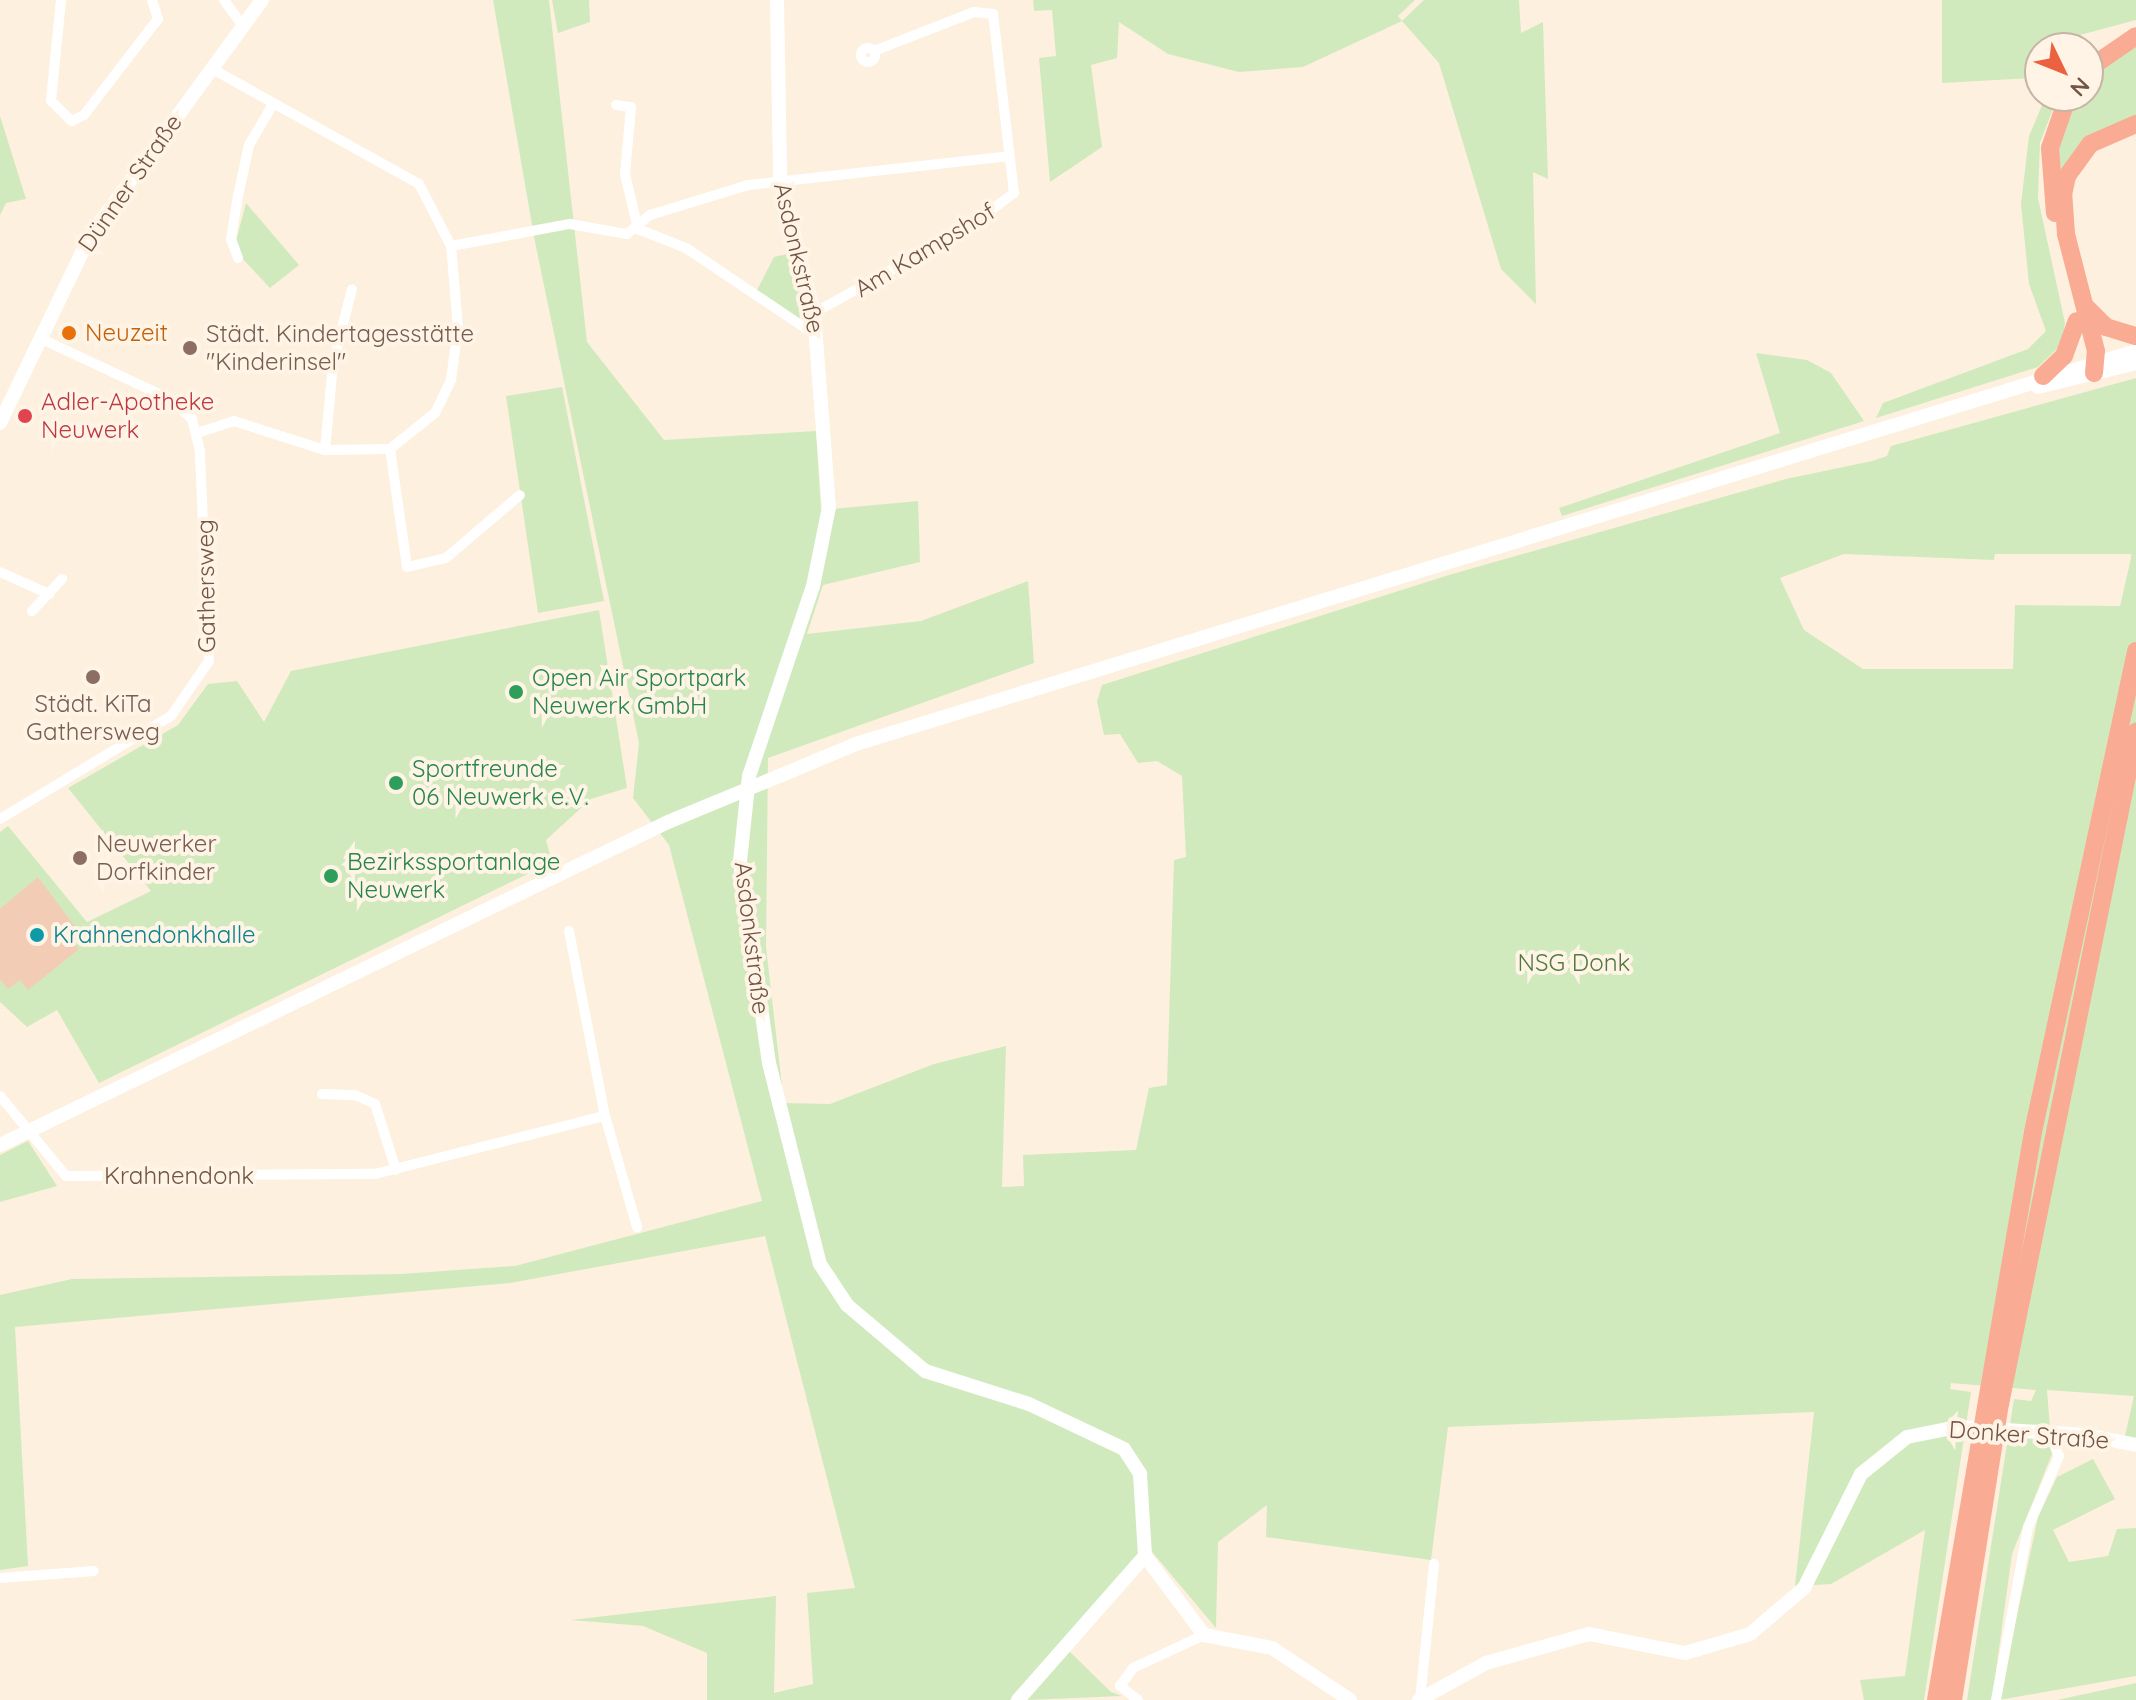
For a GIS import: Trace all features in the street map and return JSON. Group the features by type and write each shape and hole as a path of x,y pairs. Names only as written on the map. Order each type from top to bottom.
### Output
{"highway":[{"path":"2104,58 2136,36"},
{"path":"2062,112 2050,148 2049,181 2092,366"},
{"path":"2043,376 2064,356 2079,312 2062,214 2067,176 2090,144 2136,124"},
{"path":"2079,312 2106,327 2136,336"},
{"path":"1936,1700 2136,651"},
{"path":"1991,1403 2136,732"},
{"path":"1953,1700 1984,1444"}],"street":[{"path":"61,0 51,101 72,121 84,115 158,19 152,0"},
{"path":"224,0 243,26"},
{"name":"Dünner Straße","path":"2,415 105,213 262,0"},
{"name":"Asdonkstraße","path":"777,0 780,180 814,313 829,482 827,532 757,747 741,834 743,898 769,1063 826,1277 880,1337 925,1371 1029,1404 1124,1449 1140,1474 1145,1556"},
{"name":"Am Kampshof","path":"814,313 1010,199 1015,187 993,14 974,12 874,51"},
{"path":"40,338 170,399 197,433 234,421 325,450 390,449 425,425 451,380 458,327 451,246 419,184 272,106 212,69"},
{"path":"616,105 631,107 625,174 638,229"},
{"path":"238,258 231,239 246,158 272,106"},
{"path":"451,246 570,224 627,234 638,229 650,215 780,180 1009,156"},
{"path":"638,229 686,248 817,336"},
{"path":"325,450 333,363 352,289"},
{"path":"0,1145 668,822 859,743 2136,351"},
{"path":"1868,433 2043,376 2092,366 2136,363"},
{"name":"Gathersweg","path":"0,819 171,716 198,684 209,661 211,617 197,433"},
{"path":"390,449 407,567 446,558 520,495"},
{"path":"0,572 49,594"},
{"path":"32,611 62,579"},
{"path":"569,931 605,1116 637,1227"},
{"path":"322,1094 355,1095 375,1104 396,1170"},
{"name":"Krahnendonk","path":"0,1096 66,1176 396,1170 605,1116"},
{"name":"Donker Straße","path":"1420,1700 1486,1663 1589,1634 1666,1652 1729,1644 1771,1621 1804,1588 1845,1499 1882,1453 1933,1429 2049,1432 2136,1445"},
{"path":"1996,1700 2028,1527 2059,1456 2049,1432"},
{"path":"1018,1700 1145,1556 1204,1635"},
{"name":"Donker Straße","path":"1420,1700 1434,1564"},
{"path":"0,1578 94,1571"},
{"path":"1138,1700 1120,1686 1133,1668 1204,1635 1272,1648 1350,1700"}],"green space":[{"name":"NSG Donk","path":"493,0 549,0 587,342 664,440 816,431 821,510 918,501 920,562 823,585 807,634 921,621 1028,581 1034,663 768,758 766,947 784,1103 830,1104 934,1064 1006,1046 1002,1187 1024,1186 1023,1155 1136,1150 1149,1088 1167,1085 1174,860 1186,857 1182,776 1157,761 1138,763 1120,734 1104,735 1097,701 1102,685 1449,575 1786,479 1872,461 1887,456 1891,446 2136,378 2136,1439 2125,1436 2134,1396 2047,1390 2052,1454 2012,1554 1992,1700 1967,1700 2014,1399 2031,1401 2036,1390 1951,1383 1950,1389 1971,1392 1924,1700 1864,1700 1860,1680 1905,1676 1925,1530 1831,1584 1795,1586 1814,1412 1448,1427 1431,1560 1266,1537 1267,1505 1218,1542 1216,1628 1148,1547 1010,1700 707,1700 707,1653 643,1626 571,1620 776,1596 774,1693 813,1684 807,1593 855,1588 765,1236 510,1283 15,1327 28,1566 0,1570 0,1295 72,1279 401,1274 515,1266 762,1201 669,845 633,798 639,743 535,242","holes":["1844,554 1994,560 1995,554 2131,554 2120,606 2015,605 2013,669 1863,669 1804,630 1780,578"]},
{"path":"552,0 589,0 590,22 558,33"},
{"path":"1033,0 1415,0 1398,16 1402,21 1303,67 1239,72 1168,54 1119,22 1117,58 1091,65 1102,147 1050,182 1039,58 1056,56 1052,10 1034,11"},
{"path":"1424,0 1519,0 1521,33 1543,22 1548,179 1533,172 1536,304 1501,269 1439,63 1402,21"},
{"path":"1942,0 2136,0 2136,20 2091,32 2024,32 2024,78 1942,83"},
{"path":"2136,44 2136,120 2127,121 2053,191 2053,158 2069,112 2104,112 2104,68"},
{"path":"2039,112 2052,112 2040,143 2038,198 2065,323 2062,344 2038,367 1876,418 1883,403 2028,349 2046,331 2029,284 2021,204 2029,136"},
{"path":"0,116 26,199 6,203 0,215"},
{"path":"246,203 299,265 270,288 241,257 236,241"},
{"path":"787,254 806,313 797,320 755,294 774,257"},
{"path":"1756,353 1807,360 1831,373 1864,421 1562,516 1559,508 1780,433"},
{"path":"562,387 604,601 538,613 506,396"},
{"name":"Bezirkssportanlage Neuwerk","path":"599,610 627,788 591,799 546,840 552,862 99,1083 57,1010 27,1027 0,1002 0,832 8,826 87,922 151,891 68,788 178,725 208,684 237,681 264,722 291,671"},
{"path":"28,1141 57,1186 0,1202 0,1155"},
{"path":"2093,1459 2115,1499 2053,1530 2069,1562 2108,1556 2117,1529 2136,1528 2136,1676 1999,1700 2038,1517 2057,1477"},
{"path":"1067,1649 1111,1692 1122,1696 1026,1700"},
{"path":"2136,1683 2136,1700 2057,1700"}],"building":[{"name":"Krahnendonkhalle","path":"38,877 79,932 70,939 79,949 28,990 20,980 8,989 0,979 0,909"}],"place":[{"name":"Neuzeit","path":"69,333"},
{"name":"Städt. Kindertagesstätte \"Kinderinsel\"","path":"190,348"},
{"name":"Adler-Apotheke Neuwerk","path":"25,416"},
{"name":"Städt. KiTa Gathersweg","path":"93,677"},
{"name":"Open Air Sportpark Neuwerk GmbH","path":"516,692"},
{"name":"Sportfreunde 06 Neuwerk e.V.","path":"396,783"},
{"name":"Neuwerker Dorfkinder","path":"80,858"},
{"name":"Bezirkssportanlage Neuwerk","path":"331,876"},
{"name":"Krahnendonkhalle","path":"37,935"}]}
